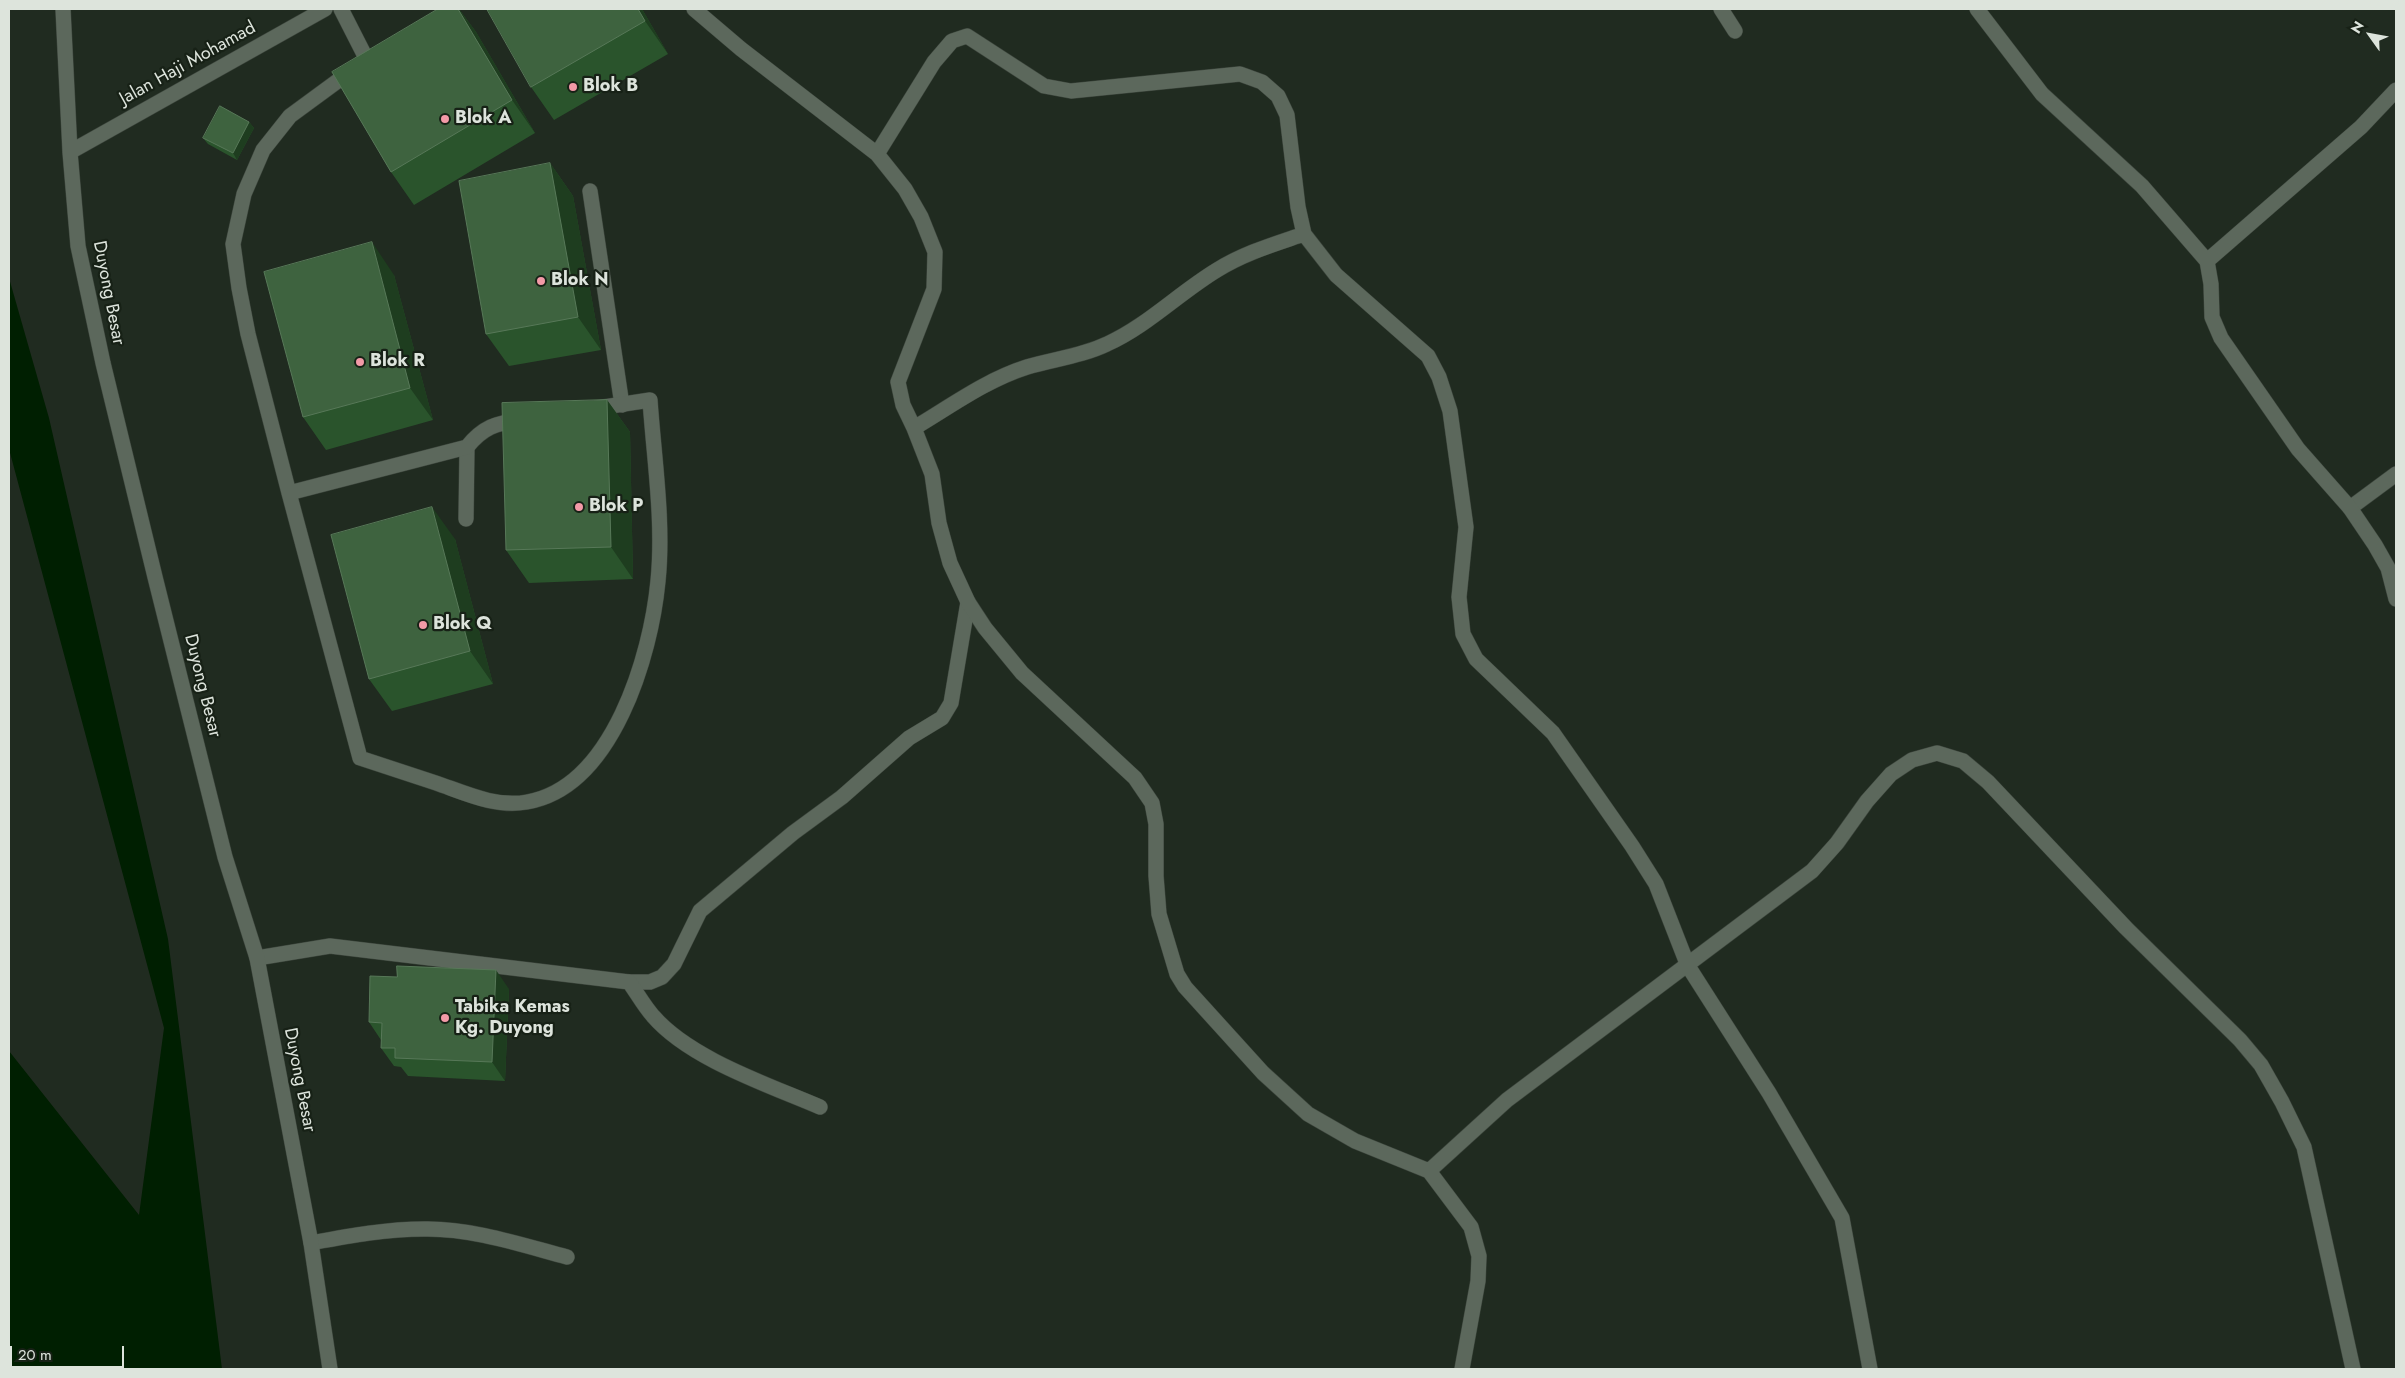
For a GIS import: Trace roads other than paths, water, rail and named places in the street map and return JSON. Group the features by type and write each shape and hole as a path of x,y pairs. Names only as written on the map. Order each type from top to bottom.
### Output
{"street":[{"name":"Duyong Besar","path":"63,9 70,152 78,246 102,363 226,857 257,958 311,1244 330,1369"},
{"name":"Jalan Haji Mohamad","path":"70,152 325,9"},
{"path":"341,9 367,60"},
{"path":"694,9 748,55 877,154 904,189 922,218 935,252 934,289 898,382 903,406 932,474 939,524 950,563 968,602 985,628 1022,673 1135,778 1152,803 1156,824 1156,876 1159,914 1177,974 1185,988 1263,1072 1308,1114 1355,1142 1429,1171 1471,1227 1479,1256 1478,1281 1462,1369"},
{"path":"1721,9 1735,32"},
{"path":"1977,9 2042,94 2142,186 2207,261 2212,317 2221,338 2298,449 2350,508 2388,568 2396,599"},
{"path":"877,154 934,62 952,41 966,36 1044,86 1071,91 1240,74 1262,82 1278,96 1287,115 1298,207 1304,234 1336,275 1428,356 1439,377 1450,411 1466,527 1459,597 1463,634 1476,659 1553,733 1632,846 1656,884 1688,966 1770,1093 1842,1218 1870,1369"},
{"path":"384,50 367,60 290,116 263,150 244,194 233,244 248,334 360,758 491,802 527,802 560,790 590,765 614,730 631,693 649,640 658,581 658,520 650,400 575,412"},
{"path":"2207,261 2361,126 2396,90"},
{"path":"590,191 622,405"},
{"path":"914,428 988,382 1028,367 1074,357 1108,344 1141,324 1217,269 1251,252 1304,234"},
{"path":"466,519 467,448 478,434 499,423 537,417"},
{"path":"289,494 467,448"},
{"path":"2350,508 2396,474"},
{"path":"257,958 330,946 629,982 650,982 662,977 674,964 700,911 793,833 842,798 909,738 942,718 951,702 968,602"},
{"path":"1429,1171 1507,1100 1688,966 1812,871 1837,843 1891,774 1912,760 1937,753 1963,761 1988,782 2126,928 2240,1040 2261,1066 2282,1102 2304,1147 2353,1369"},
{"path":"629,982 654,1017 678,1038 716,1063 820,1107"},
{"path":"311,1244 366,1232 426,1228 488,1236 567,1257"}],"place":[{"name":"Blok B","path":"573,87"},
{"name":"Blok A","path":"445,119"},
{"name":"Blok N","path":"541,281"},
{"name":"Blok R","path":"360,362"},
{"name":"Blok P","path":"579,507"},
{"name":"Blok Q","path":"423,625"},
{"name":"Tabika Kemas Kg. Duyong","path":"445,1018"}]}
